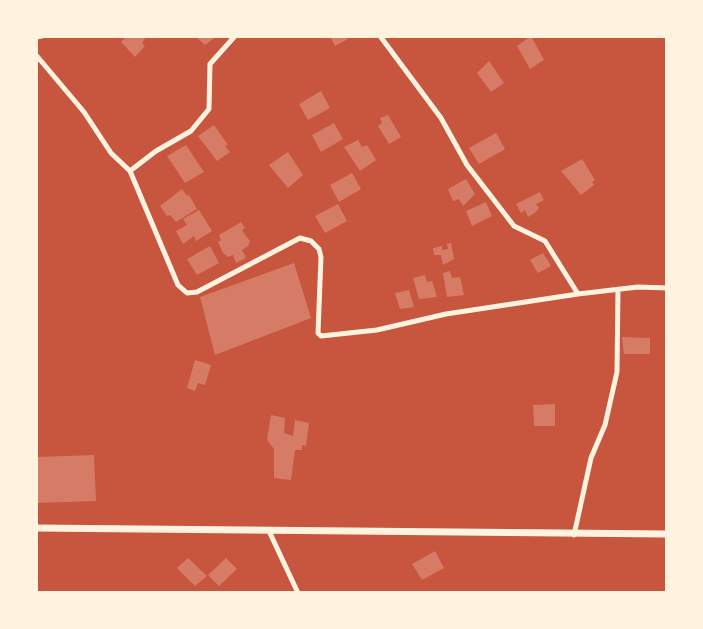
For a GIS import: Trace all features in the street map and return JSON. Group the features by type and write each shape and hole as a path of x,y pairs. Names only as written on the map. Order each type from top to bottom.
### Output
{"street":[{"path":"36,37 42,36"},
{"path":"130,171 156,151 191,131 210,109 210,64 236,36"},
{"path":"380,36 441,118 467,165 514,226 545,241 578,294"},
{"path":"36,55 84,112 111,153 130,171 178,285 187,293 197,292 300,238 311,241 319,249 321,258 318,333 321,336 377,330 446,314 578,294 618,289 667,288"},
{"path":"574,535 591,458 605,425 617,372 618,289"},
{"path":"36,528 477,531 574,535 667,534"},
{"path":"269,531 298,593"}],"building":[{"path":"127,36 142,36 145,39 142,43 145,46 135,57 121,42"},
{"path":"195,36 217,36 205,45"},
{"path":"330,36 345,36 348,39 335,46"},
{"path":"531,36 544,60 530,69 517,46"},
{"path":"489,61 504,83 491,92 477,73"},
{"path":"321,91 330,108 308,120 299,104"},
{"path":"388,115 401,137 389,144 378,126 382,123 380,118"},
{"path":"334,123 343,139 321,152 312,135"},
{"path":"214,125 228,145 225,146 230,152 217,161 198,136"},
{"path":"496,133 505,149 479,164 469,148"},
{"path":"358,140 362,147 367,145 376,160 360,171 344,147"},
{"path":"186,145 204,172 185,183 167,156"},
{"path":"288,152 303,175 288,188 269,165"},
{"path":"582,159 595,180 592,182 594,185 581,195 561,171"},
{"path":"352,173 361,189 339,202 330,185"},
{"path":"466,179 475,194 463,206 459,199 453,201 448,189"},
{"path":"182,189 187,196 189,195 197,209 176,222 170,215 167,216 160,206"},
{"path":"540,192 544,200 536,204 539,208 536,212 528,217 525,210 521,213 516,204"},
{"path":"486,202 492,216 472,226 466,211"},
{"path":"338,204 347,221 325,233 315,216"},
{"path":"199,210 212,231 196,241 194,236 183,244 176,231 187,225 183,219"},
{"path":"241,222 245,228 242,230 250,241 248,246 242,250 246,258 236,263 233,255 228,257 223,253 218,242 221,240 219,235"},
{"path":"451,243 454,259 443,265 441,255 434,255 433,248 442,246 442,250 448,249 447,244"},
{"path":"210,246 219,263 197,275 187,259"},
{"path":"543,253 551,266 538,273 530,260"},
{"path":"294,263 311,318 215,355 200,297"},
{"path":"450,271 452,278 460,277 464,295 447,297 443,273"},
{"path":"425,275 427,282 432,281 437,297 419,299 413,278"},
{"path":"409,290 414,307 400,309 395,293"},
{"path":"622,337 650,338 650,354 624,354"},
{"path":"195,360 211,365 205,385 198,383 195,391 187,388"},
{"path":"555,404 555,426 534,426 533,405"},
{"path":"271,415 285,418 284,433 293,436 295,420 309,423 306,446 302,445 302,450 295,450 291,480 274,478 274,449 267,440"},
{"path":"94,455 96,501 36,503 36,457"},
{"path":"435,551 444,568 422,580 412,564"},
{"path":"188,558 207,576 195,586 177,568"},
{"path":"226,558 237,569 219,586 208,575"}]}
